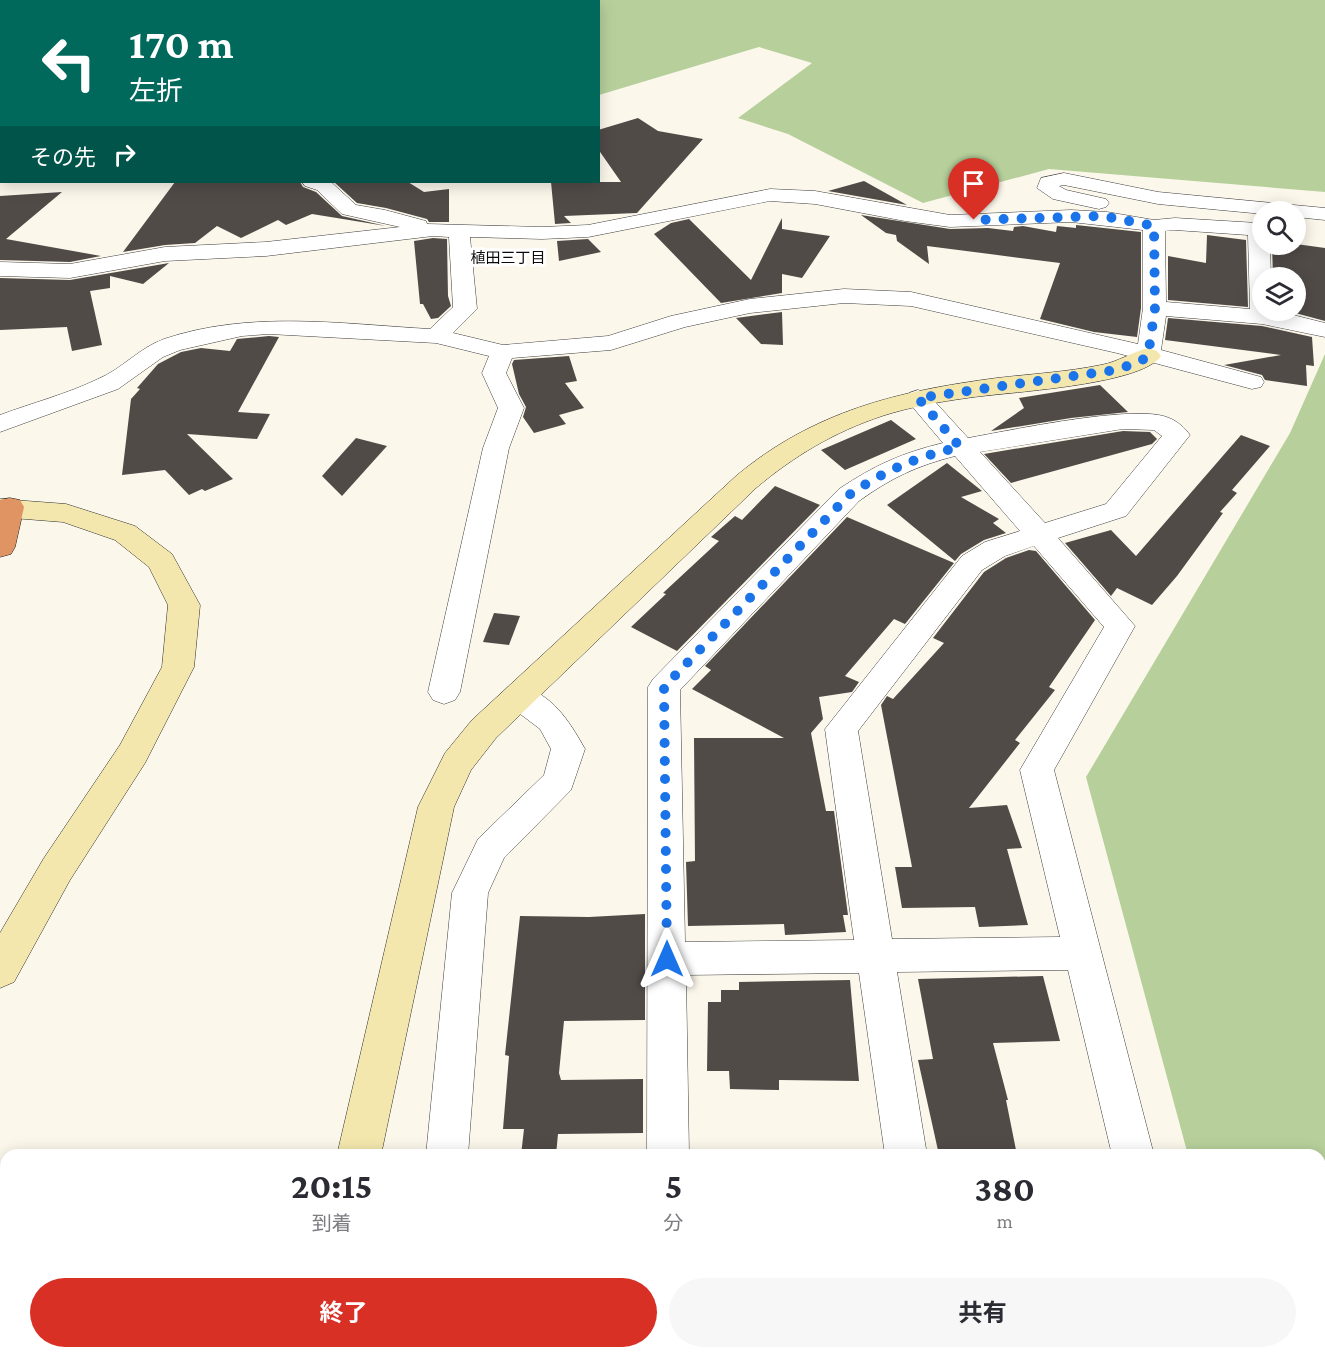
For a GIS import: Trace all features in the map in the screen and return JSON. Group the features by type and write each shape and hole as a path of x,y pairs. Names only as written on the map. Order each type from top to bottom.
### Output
{"highway":[{"path":"0,547 5,507"}],"street":[{"path":"360,1149 436,807 457,763 484,729 746,482 783,452 832,425 862,412 918,398 1109,371 1138,363 1148,356 1166,217 1060,195 1047,189 1048,182 1064,179 1158,198 1325,214"},
{"path":"315,183 324,186 349,210 386,216 433,230"},
{"path":"0,269 44,273 70,271 165,254 266,249 433,230 542,233 588,231 770,195 795,194 921,218 952,221 1103,216 1164,225 1252,230"},
{"path":"436,336 465,309 459,231"},
{"path":"0,424 110,384 154,352 173,344 242,329 269,327 389,336 436,336 503,352 611,343 679,321 750,306 844,296 911,299 1121,347 1252,382"},
{"path":"1155,308 1252,316"},
{"path":"1281,321 1325,330"},
{"path":"444,692 496,448 511,408 494,373 503,352"},
{"path":"918,398 1120,626 1037,770 1131,1149"},
{"path":"668,1149 664,687 849,495 881,473 922,456 960,447 1123,421 1160,423 1177,435 1116,510 995,549 972,563 841,729 905,1149"},
{"path":"0,970 57,869 133,754 178,667 184,605 160,561 125,533 66,513 5,507"},
{"path":"448,1149 470,892 490,849 559,781 568,749 551,720 518,696"},
{"path":"667,959 1082,953"}],"green space":[{"path":"600,0 1325,0 1325,192 1049,169 923,203 788,134 738,118 812,63 759,47 600,95"},
{"path":"1325,354 1325,1149 1186,1149 1086,777 1290,433"}],"building":[{"path":"638,118 658,131 703,139 637,213 564,216 571,223 555,224 551,183 621,182 600,152 600,129"},
{"path":"864,181 907,205 828,191"},
{"path":"174,183 301,183 303,187 316,192 342,216 386,226 312,214 286,225 278,220 241,238 217,226 195,243 123,252"},
{"path":"335,183 410,183 424,192 449,189 449,222 429,222 427,219 386,208 357,203"},
{"path":"62,192 6,239 101,256 70,262 0,260 0,196"},
{"path":"861,215 950,229 988,228 1013,231 1014,227 1023,226 1056,232 1057,226 1076,228 1076,225 1141,232 1141,308 1137,337 1094,332 1040,319 1060,263 927,246 929,264 897,241 896,235 886,233"},
{"path":"782,218 782,229 830,236 802,278 782,274 782,293 721,303 654,234 671,223 689,219 751,280"},
{"path":"1207,235 1246,240 1248,307 1168,300 1168,256 1206,263"},
{"path":"433,238 447,239 448,296 451,306 438,318 431,319 423,304 420,304 414,241"},
{"path":"588,239 601,252 559,261 557,241"},
{"path":"1306,245 1325,248 1325,321 1306,316 1306,267 1273,267 1272,255 1306,255"},
{"path":"169,263 143,284 110,276 110,288 90,291 102,345 72,351 67,327 0,330 0,278 70,280"},
{"path":"782,312 783,345 761,344 736,318"},
{"path":"1168,318 1262,326 1312,337 1314,366 1306,365 1307,386 1265,380 1262,375 1224,365 1281,355 1165,340"},
{"path":"279,337 238,412 270,414 257,439 187,434 233,479 189,495 165,470 122,475 131,399 140,389 137,388 158,364 181,352 201,348 230,351 237,339"},
{"path":"569,356 577,381 565,383 584,408 559,415 566,424 534,433 523,417 526,407 519,394 512,364 514,360"},
{"path":"1100,385 1128,412 1071,418 991,431 1024,408 1019,398"},
{"path":"891,420 916,439 845,470 821,450"},
{"path":"1123,431 1150,432 1157,439 1152,444 1011,483 984,454"},
{"path":"1241,435 1270,446 1232,490 1237,493 1220,512 1223,513 1177,576 1152,605 1117,588 1111,596 1065,543 1111,530 1136,556"},
{"path":"356,438 387,446 342,496 322,476"},
{"path":"947,463 982,491 961,497 999,519 993,523 1006,533 984,540 961,554 955,561 887,505"},
{"path":"775,486 820,505 677,651 631,627 666,594 663,593 719,541 711,537 735,516 742,520"},
{"path":"847,517 954,563 905,624 894,619 845,676 859,682 852,692 819,697 823,719 811,733 826,811 834,811 848,915 843,915 846,932 785,935 784,924 688,926 686,862 695,861 694,738 784,738 692,689 711,670 705,666"},
{"path":"1029,550 1036,551 1095,620 1049,687 1055,690 1015,740 1020,743 969,808 1007,805 1022,848 1007,849 1028,925 979,927 975,907 902,908 895,867 912,867 881,705 887,696 893,699 944,643 933,638 984,572 1006,558"},
{"path":"494,613 520,616 509,645 483,642"},
{"path":"645,914 645,1020 564,1021 559,1073 561,1080 643,1079 643,1133 558,1134 557,1149 522,1149 524,1129 503,1129 509,1056 505,1055 520,916 589,917"},
{"path":"1043,976 1060,1041 993,1043 1008,1100 1006,1100 1016,1149 938,1149 918,1060 933,1059 918,979"},
{"path":"850,980 859,1081 779,1080 779,1090 730,1089 729,1071 707,1071 708,1002 721,1002 721,990 739,990 739,982"}],"district":[{"name":"植田三丁目","path":"508,258"}],"route":[{"path":"667,959 664,687 849,495 881,473 922,456 960,447 918,398 961,390 1109,371 1138,363 1148,356 1155,308 1154,226 1103,216 974,220"}]}
